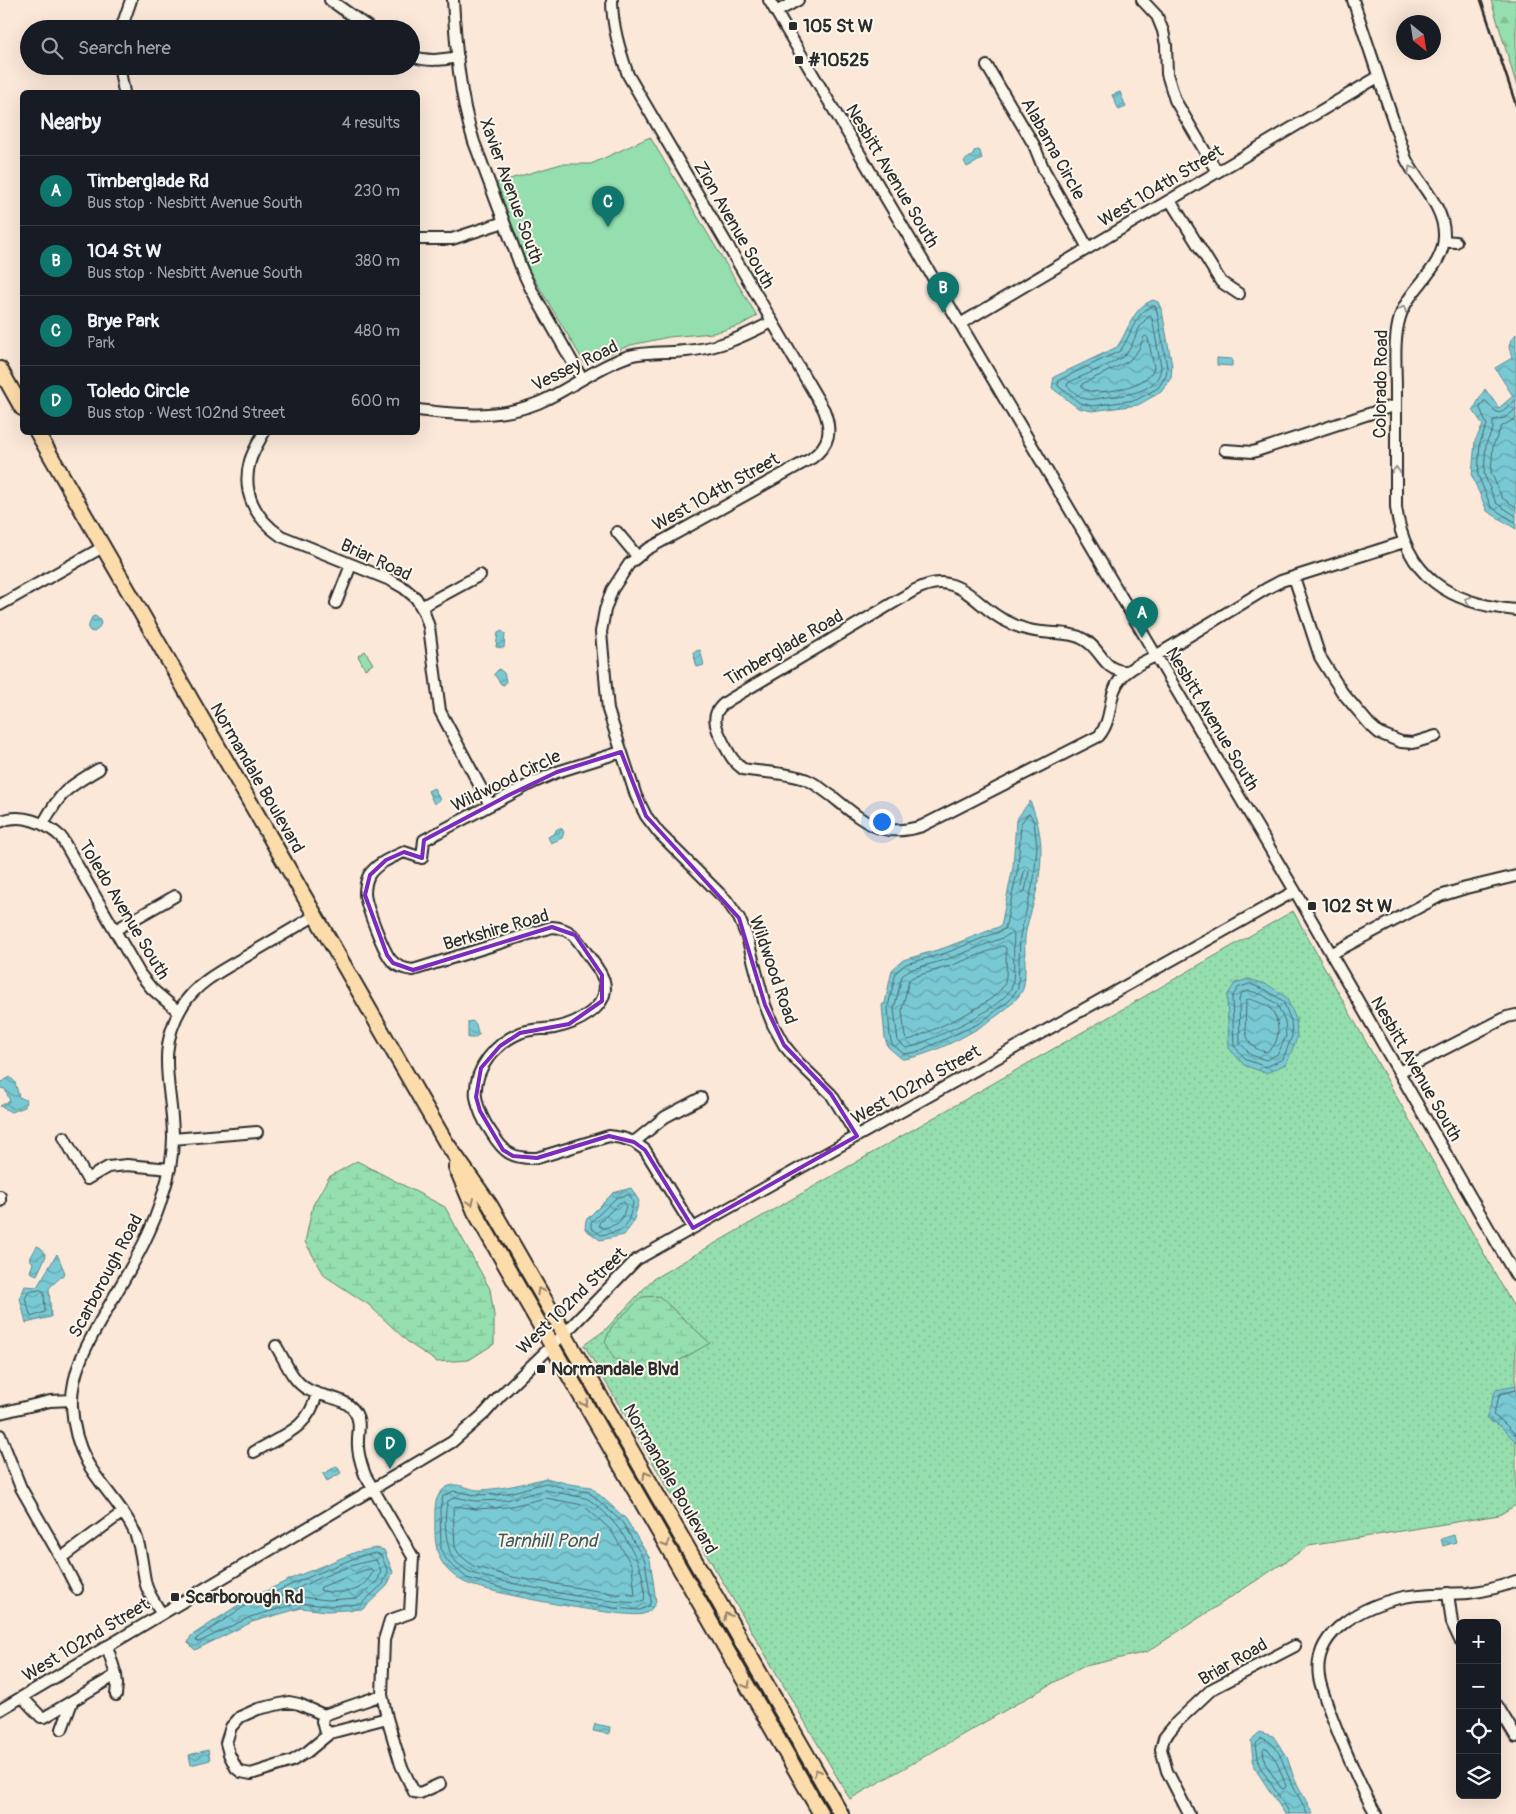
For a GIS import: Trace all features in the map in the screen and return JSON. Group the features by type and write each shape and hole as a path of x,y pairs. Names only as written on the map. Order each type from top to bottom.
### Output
{"main road":[{"path":"0,369 20,404"},
{"name":"Normandale Boulevard","path":"39,435 314,916 445,1141 490,1204 841,1814"},
{"name":"Normandale Boulevard","path":"445,1141 475,1212 821,1814"}],"street":[{"path":"124,20 131,0"},
{"path":"330,0 358,20"},
{"name":"Xavier Avenue South","path":"453,0 461,92 468,124 531,289 582,379"},
{"name":"Zion Avenue South","path":"612,0 613,20 628,76 824,410 828,420 829,432 820,452 812,458"},
{"name":"Nesbitt Avenue South","path":"769,0 960,324 1151,658 1295,891 1516,1276"},
{"path":"776,12 798,0"},
{"path":"1142,0 1156,16 1163,31 1166,45 1167,74 1175,100 1217,172"},
{"name":"Colorado Road","path":"1353,0 1406,159 1413,174 1436,205 1442,220 1444,241 1435,265 1405,303 1400,318 1396,350 1396,507 1399,526 1404,542 1414,561 1441,588 1458,597 1477,603 1501,609 1516,610"},
{"path":"420,59 436,61 458,57"},
{"name":"Alabama Circle","path":"987,66 1034,145 1044,170 1088,248"},
{"path":"121,75 124,90"},
{"name":"West 104th Street","path":"960,324 1378,76"},
{"path":"1170,200 1221,282 1239,294"},
{"path":"420,239 452,239 504,222"},
{"path":"1444,241 1456,242"},
{"name":"Vessey Road","path":"420,410 476,416 518,410 538,403 612,363 630,356 651,352 697,350 724,344 744,337 772,322"},
{"path":"1225,450 1253,452 1396,405"},
{"name":"Briar Road","path":"262,435 250,460 247,474 252,504 259,516 269,528 281,536 390,580 416,598 429,627 440,711 490,805"},
{"name":"West 104th Street","path":"608,710 601,632 605,610 612,590 623,572 637,556 812,458"},
{"path":"617,532 637,556"},
{"path":"1127,671 1281,581 1404,542"},
{"path":"0,605 103,547"},
{"path":"336,603 351,565"},
{"path":"421,608 480,575"},
{"path":"1294,577 1320,657 1342,692 1370,725 1379,732 1401,742 1413,743 1436,736"},
{"name":"Timberglade Road","path":"936,583 947,583 958,587 1004,621 1021,628 1083,638 1101,654 1105,663 1111,668 1119,672 1127,671 1115,688 1106,728 1099,736 922,826 910,830 884,830 872,826 808,780 795,776 743,769 736,764 716,728 714,720 722,704 728,700 915,590 924,585 936,583"},
{"name":"Wildwood Road","path":"608,710 636,796 646,816 659,834 727,901 739,918 749,944 765,1005 773,1025 784,1045 798,1062 831,1094 858,1136"},
{"name":"Wildwood Circle","path":"422,858 424,840 509,794 557,772 621,752"},
{"path":"0,822 16,818 30,819 43,824 56,800 64,791 99,769"},
{"name":"Toledo Avenue South","path":"43,824 53,830 65,842 140,974 152,989 179,1012"},
{"name":"Berkshire Road","path":"422,858 404,852 377,866 366,884 365,895 368,905 387,955 393,963 413,970 544,929 560,928 568,930 575,935 602,975 605,983 602,1001 583,1017 569,1024 554,1028 520,1032 489,1056 481,1068 477,1082 476,1097 480,1111 503,1150 513,1156 531,1158 609,1136 634,1142"},
{"path":"1331,954 1440,896 1516,876"},
{"name":"West 102nd Street","path":"0,1710 452,1442 552,1346 636,1260 1295,891"},
{"path":"115,930 175,896"},
{"name":"Scarborough Road","path":"162,1614 147,1587 136,1536 123,1512 87,1462 74,1424 72,1400 76,1375 86,1347 142,1247 154,1221 170,1169 173,1139 166,1061 168,1041 174,1021 184,1004 197,988 214,975 314,916"},
{"path":"1399,1072 1507,1016 1516,1015"},
{"path":"693,1228 645,1150 634,1142 665,1117 701,1098"},
{"path":"173,1139 257,1132"},
{"path":"64,1137 87,1179 108,1167 127,1165 170,1169"},
{"path":"0,1196 0,1201"},
{"path":"276,1346 299,1383 307,1389 344,1402 351,1406 356,1413 359,1422 358,1446 360,1461 373,1489 412,1557 410,1613 390,1620 384,1640 382,1695 386,1718 401,1765 414,1792 420,1793 440,1784"},
{"path":"254,1452 304,1422 311,1414 317,1393"},
{"path":"0,1413 50,1401 72,1400"},
{"path":"0,1435 21,1488 77,1589"},
{"path":"60,1558 123,1512"},
{"path":"1376,1814 1353,1768 1319,1678 1320,1654 1333,1632 1342,1624 1381,1604 1403,1597 1470,1592 1516,1581"},
{"path":"1448,1593 1452,1622 1456,1631"},
{"path":"107,1646 116,1675 116,1695"},
{"name":"Briar Road","path":"1189,1814 1167,1771 1161,1750 1164,1738 1177,1722 1212,1689 1295,1646"},
{"path":"22,1697 41,1717 45,1717 116,1675"},
{"path":"382,1695 324,1715 299,1704 289,1702 249,1713 240,1717 231,1727 226,1742 229,1754 236,1768 241,1772 251,1774 292,1761 307,1752 330,1733 386,1718"},
{"path":"62,1729 72,1702"},
{"path":"1499,1709 1516,1738"},
{"path":"324,1715 322,1721 324,1729 330,1733"}],"highlighted area":[{"path":"621,752 646,816 739,918 765,1005 784,1045 831,1094 857,1136 693,1228 645,1150 634,1142 609,1136 537,1158 513,1156 503,1150 480,1111 476,1097 481,1068 500,1046 520,1033 569,1024 602,1001 602,975 575,935 552,927 413,970 393,963 387,955 365,895 370,875 386,860 404,852 422,858 424,840 557,772"}],"green space":[{"path":"1491,0 1516,0 1516,84 1515,80"},
{"path":"650,137 757,316 739,326 713,333 669,337 631,345 585,364 529,270 496,183 561,164 591,164"},
{"path":"365,651 373,664 365,669 358,656"},
{"path":"1293,911 1516,1311 1516,1505 1499,1515 1309,1546 1147,1652 1081,1667 850,1799 584,1345 605,1330 653,1279"},
{"path":"357,1161 445,1207 490,1289 494,1315 494,1344 469,1360 437,1362 409,1343 369,1305 325,1276 305,1242 313,1205 329,1177"},
{"path":"659,1296 710,1343 661,1371 614,1359 605,1341 612,1326 642,1297"}],"water":[{"path":"1120,92 1126,107 1119,110 1112,95"},
{"path":"978,150 982,159 967,167 964,161 973,155 974,151"},
{"path":"1153,300 1158,302 1162,311 1172,366 1171,378 1161,392 1138,405 1092,411 1078,408 1052,388 1054,377 1117,347 1140,308"},
{"path":"1516,334 1516,529 1487,511 1472,476 1475,441 1483,425 1473,410 1485,389 1499,408 1513,396 1495,368 1512,358 1509,347 1511,339"},
{"path":"1217,358 1232,359 1232,366 1217,365"},
{"path":"95,616 101,623 94,632 88,628 92,617"},
{"path":"502,631 505,634 504,648 496,647 498,633"},
{"path":"700,650 704,665 697,667 693,652"},
{"path":"499,669 504,673 506,681 504,685 501,684 494,674"},
{"path":"434,788 440,800 434,804 428,791"},
{"path":"1030,801 1038,826 1041,863 1026,933 1024,987 1014,1001 986,1024 931,1052 902,1059 888,1047 885,1038 882,1005 885,1003 892,970 903,960 944,948 1001,926 1013,867 1016,820"},
{"path":"559,828 564,832 562,838 551,843 548,837"},
{"path":"1249,979 1268,985 1286,997 1296,1019 1297,1038 1286,1064 1266,1073 1244,1065 1229,1048 1227,996 1235,983"},
{"path":"472,1021 476,1024 480,1034 474,1038 468,1038 468,1022"},
{"path":"10,1077 15,1082 19,1097 26,1100 25,1107 11,1112 0,1106 10,1101 5,1089 0,1088 0,1083"},
{"path":"631,1188 639,1201 633,1223 624,1235 600,1240 585,1229 586,1220 613,1193"},
{"path":"37,1246 41,1248 46,1256 37,1275 30,1272 33,1263 30,1259"},
{"path":"57,1254 65,1273 49,1288 51,1317 26,1323 20,1298 25,1286 37,1287"},
{"path":"1516,1385 1516,1442 1499,1425 1486,1419 1496,1389"},
{"path":"337,1466 341,1473 327,1481 323,1474"},
{"name":"Tarnhill Pond","path":"546,1478 591,1487 626,1519 650,1559 656,1602 649,1611 643,1614 610,1613 524,1598 464,1582 446,1568 438,1553 435,1532 435,1506 437,1498 445,1488 459,1485 476,1490 488,1489 512,1486"},
{"path":"1454,1535 1456,1542 1443,1546 1441,1539"},
{"path":"376,1548 384,1550 393,1572 387,1586 363,1609 327,1611 301,1608 252,1622 195,1650 188,1643 191,1636 243,1602 295,1577 356,1552"},
{"path":"595,1724 610,1727 609,1734 593,1731"},
{"path":"1259,1732 1273,1736 1287,1757 1294,1778 1313,1814 1285,1814 1254,1767 1251,1742"},
{"path":"208,1750 210,1760 191,1765 189,1755"}],"railway":[{"path":"1481,0 1516,105"}],"place":[{"name":"105 St W","path":"793,26"},
{"name":"#10525","path":"799,60"},
{"name":"Brye Park","path":"608,227"},
{"name":"104 St W","path":"943,313"},
{"name":"Timberglade Rd","path":"1142,638"},
{"name":"102 St W","path":"1312,906"},
{"name":"Normandale Blvd","path":"541,1369"},
{"name":"Toledo Circle","path":"390,1469"},
{"name":"Scarborough Rd","path":"175,1597"}]}
